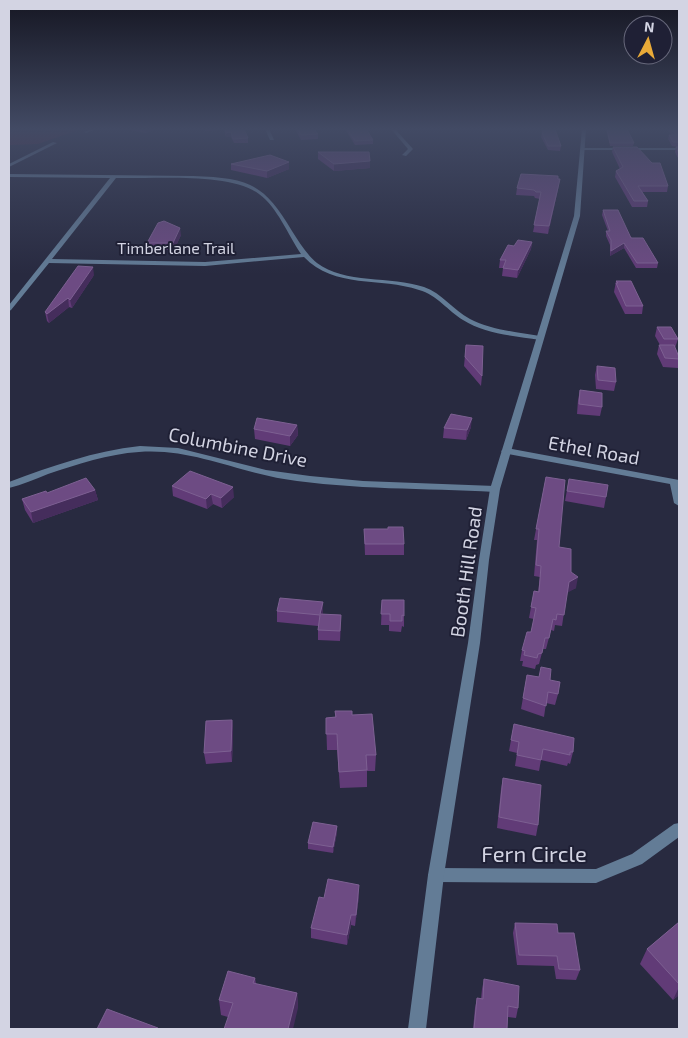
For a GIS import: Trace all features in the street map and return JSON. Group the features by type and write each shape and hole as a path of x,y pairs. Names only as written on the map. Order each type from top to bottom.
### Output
{"street":[{"path":"9,309 114,177"},
{"path":"154,177 206,178 235,182 256,189 273,205 290,234 307,255 322,268 338,274 402,283 421,288 438,297 469,321 483,326 540,338"},
{"name":"Booth Hill Road","path":"417,1029 436,875 474,642 484,560 496,488 577,216 580,177"},
{"name":"Timberlane Trail","path":"46,261 205,264 307,255"},
{"name":"Columbine Drive","path":"9,485 86,458 139,449 170,450 206,455 283,476 342,481 496,488"},
{"name":"Ethel Road","path":"506,451 677,483"},
{"path":"677,483 679,503"},
{"name":"Fern Circle","path":"436,875 596,876 637,860 679,829"}],"building":[{"path":"520,177 560,179 549,226 534,225 541,192 517,188"},
{"path":"620,177 665,177 668,186 638,186 648,201 634,201"},
{"path":"603,210 618,210 631,238 643,238 658,263 637,263 624,243 611,251 611,240 606,231 610,231"},
{"path":"164,221 180,228 173,243 147,243 158,223"},
{"path":"518,240 532,242 518,270 503,268 506,260 500,260 508,245 514,246"},
{"path":"78,266 93,267 70,300 68,298 47,314 45,312"},
{"path":"616,281 631,281 643,306 626,306"},
{"path":"657,327 671,327 678,339 664,339"},
{"path":"466,345 483,346 482,376 465,357"},
{"path":"659,345 674,345 679,359 665,358"},
{"path":"597,366 615,368 616,382 598,380"},
{"path":"580,390 602,393 602,407 579,404"},
{"path":"451,414 472,418 467,430 444,428"},
{"path":"257,418 297,425 290,436 254,429"},
{"path":"190,471 233,487 221,498 211,494 206,499 172,486"},
{"path":"546,477 565,480 559,547 571,549 571,572 578,577 569,582 564,615 557,614 556,620 553,619 549,638 545,638 542,653 538,654 537,658 524,655 525,651 522,650 527,632 531,632 536,608 531,607 534,591 539,592 541,566 536,565 539,529 536,529"},
{"path":"86,478 95,490 31,512 22,499 46,491 47,493"},
{"path":"569,479 608,485 606,497 567,491"},
{"path":"388,527 403,527 404,544 365,544 364,529 388,529"},
{"path":"280,598 323,602 320,614 341,615 340,631 318,630 320,615 277,611"},
{"path":"382,600 404,600 404,616 402,615 402,621 390,621 390,614 381,614"},
{"path":"541,667 551,669 550,680 560,682 558,694 548,692 546,706 523,698 527,675 539,677"},
{"path":"335,711 352,711 352,715 372,714 376,755 366,755 367,770 339,772 337,734 326,734 326,718 336,717"},
{"path":"232,720 231,751 204,753 206,721"},
{"path":"514,724 574,738 573,752 570,752 570,755 543,749 541,760 517,755 519,742 511,740"},
{"path":"503,778 541,785 538,825 499,817"},
{"path":"313,822 337,826 333,847 308,843"},
{"path":"328,879 359,885 356,915 351,915 347,935 311,928 319,897 324,898"},
{"path":"679,922 679,984 647,949"},
{"path":"515,923 557,924 558,933 574,933 580,970 559,969 557,956 519,955"},
{"path":"228,971 255,978 253,983 297,993 288,1029 224,1029 233,1003 219,1000"},
{"path":"484,979 519,986 518,1008 508,1006 507,1029 474,1029 477,998 483,999"},
{"path":"107,1009 158,1028 158,1029 97,1029"}]}
